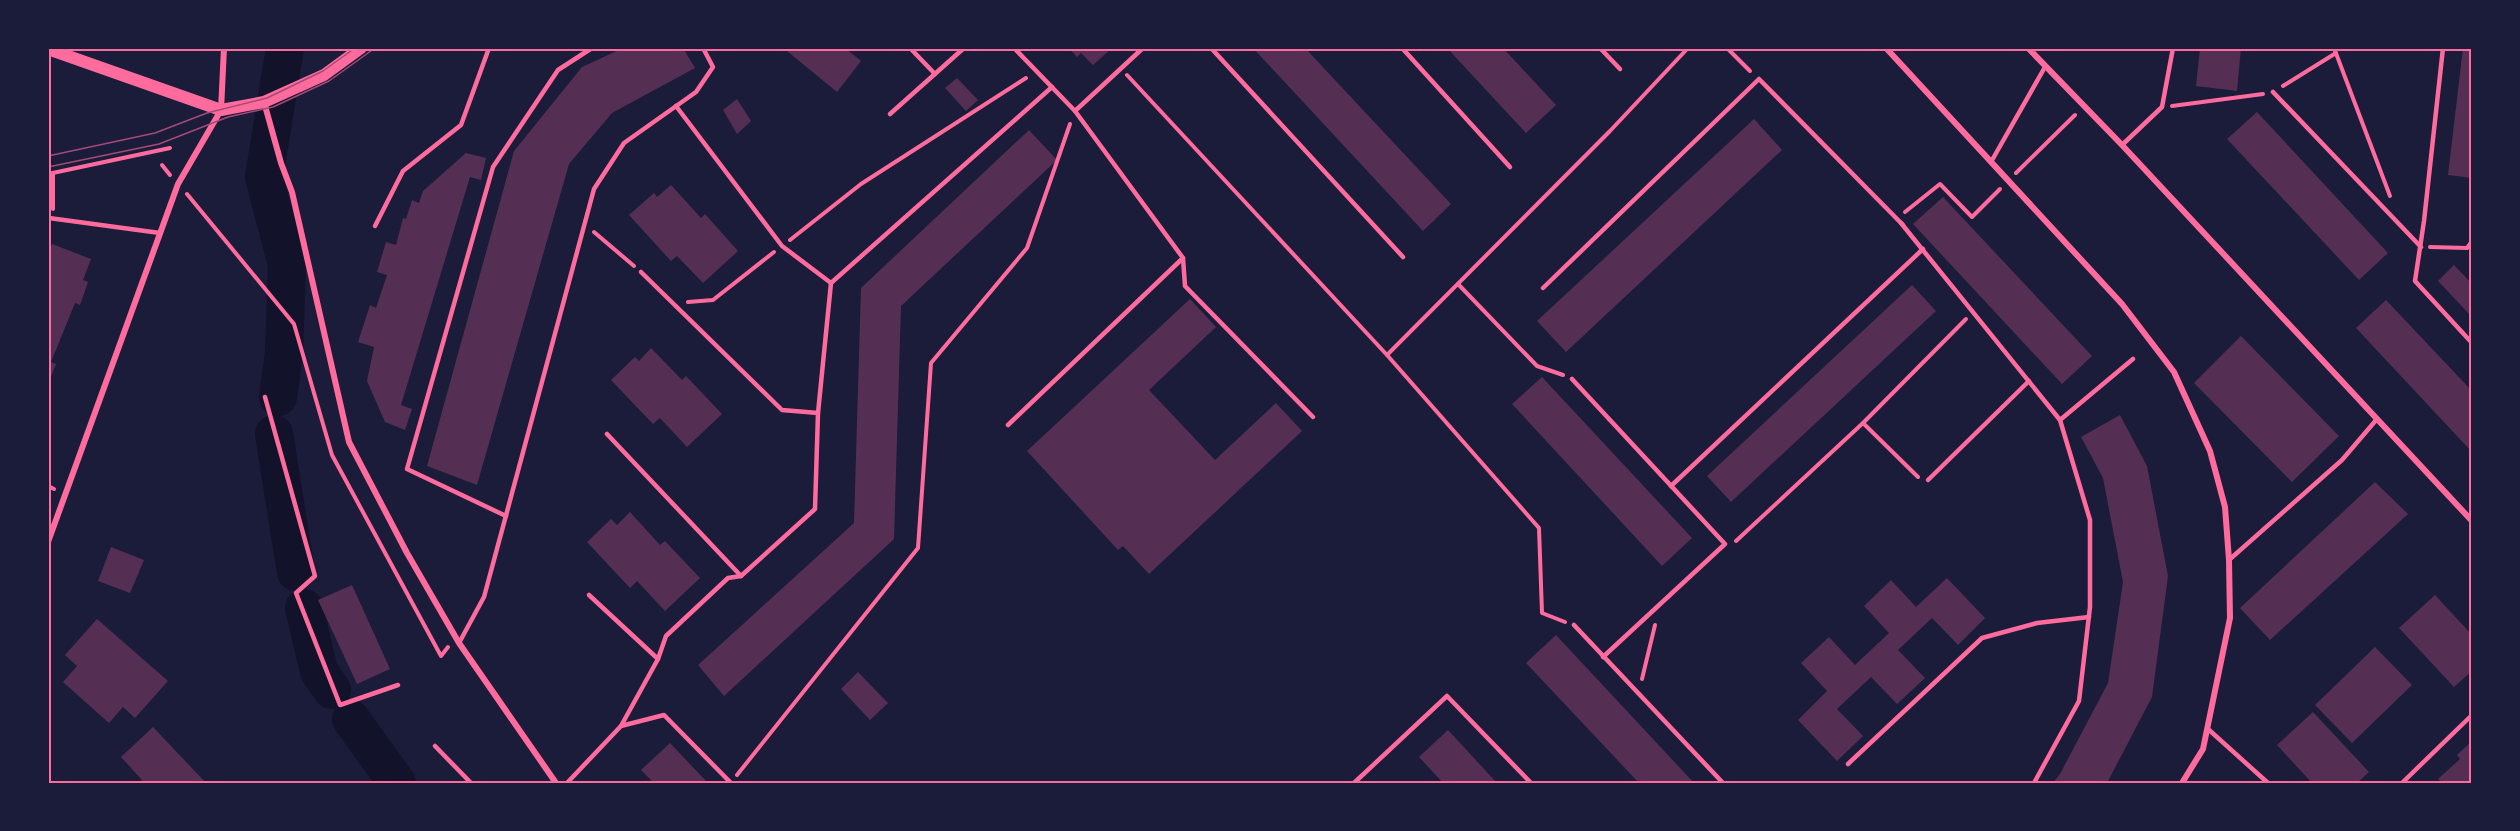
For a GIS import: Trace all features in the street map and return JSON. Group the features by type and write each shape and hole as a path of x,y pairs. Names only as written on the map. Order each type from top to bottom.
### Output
{"main road":[{"path":"48,50 221,110 265,105 324,75 361,48"}],"street":[{"path":"48,542 178,184 221,110 224,48"},
{"path":"1886,48 2122,304 2174,372 2210,451 2225,507 2230,618 2203,749 2182,783"},
{"path":"2028,48 2122,145 2472,521"},
{"path":"265,105 280,161 292,192 349,442 407,553 459,643 556,783"}],"lane":[{"path":"375,226 403,171 461,125 489,48"},
{"path":"506,516 407,469 493,167 558,70 592,48"},
{"path":"459,643 484,597 594,189 624,143 696,92 713,67 703,48"},
{"path":"910,48 935,74"},
{"path":"890,114 964,48"},
{"path":"1014,48 1075,111 1184,258 1185,286 1313,417"},
{"path":"1075,111 1143,48"},
{"path":"1211,48 1403,257"},
{"path":"1402,48 1510,167"},
{"path":"1600,48 1620,69"},
{"path":"2122,145 2162,107 2173,48"},
{"path":"2443,48 2421,247 2415,281 2472,343"},
{"path":"1991,162 2045,67"},
{"path":"1543,288 1759,79 1903,225"},
{"path":"567,783 621,726 658,659 666,636 728,578 741,576 815,509 818,413 831,283 1052,87"},
{"path":"2273,92 2421,247"},
{"path":"676,106 782,246 831,283"},
{"path":"1898,218 2060,420 2090,520 2089,617 2079,701 2034,783"},
{"path":"51,219 160,233"},
{"path":"1671,486 1923,249"},
{"path":"1008,425 1184,258"},
{"path":"641,272 782,410 818,413"},
{"path":"2060,420 2133,359"},
{"path":"1572,379 1725,544 1603,657"},
{"path":"1928,480 2029,381"},
{"path":"265,398 315,576 296,594 340,705 398,685"},
{"path":"2229,560 2342,460 2378,419"},
{"path":"607,434 741,576"},
{"path":"589,595 658,659"},
{"path":"1848,764 1982,638 2037,623 2089,617"},
{"path":"1574,625 1723,783"},
{"path":"1354,783 1447,696 1531,783"},
{"path":"621,726 664,715 731,783"},
{"path":"2402,783 2472,715"},
{"path":"2208,729 2268,783"},
{"path":"435,746 471,783"}],"path":[{"path":"1610,131 1688,48"},
{"path":"1727,48 1759,79"},
{"path":"2334,48 2401,227"},
{"path":"2162,107 2273,92 2336,53"},
{"path":"674,304 713,300 861,184 1037,71"},
{"path":"1898,218 1940,184 1972,217 2084,106"},
{"path":"731,783 918,548 931,363 1027,248 1075,111"},
{"path":"51,219 51,173 170,148"},
{"path":"162,165 286,315"},
{"path":"585,225 641,272"},
{"path":"2421,247 2467,248 2472,241"},
{"path":"1458,284 1537,366 1572,379"},
{"path":"1729,549 1863,423 1973,312"},
{"path":"1387,355 1539,528 1542,613 1574,625"},
{"path":"1863,423 1916,477 1928,480"},
{"path":"48,486 54,489"},
{"path":"1639,694 1657,616"}],"building":[{"path":"623,48 683,48 695,68 612,113 569,164 477,485 427,466 514,151 582,67"},
{"path":"789,48 845,48 861,61 837,92 787,51"},
{"path":"1069,48 1112,48 1093,65 1081,53 1077,57"},
{"path":"1253,48 1305,48 1451,204 1423,231"},
{"path":"1447,48 1503,48 1556,105 1526,133"},
{"path":"2200,48 2241,48 2237,91 2196,86"},
{"path":"2463,48 2472,48 2472,178 2448,175"},
{"path":"957,78 978,100 966,111 945,88"},
{"path":"737,99 751,121 737,134 723,110"},
{"path":"2257,112 2388,253 2359,280 2227,139"},
{"path":"1754,119 1782,150 1566,352 1537,321"},
{"path":"1029,130 1057,160 901,306 894,539 724,696 698,665 854,523 861,288"},
{"path":"466,153 486,158 481,180 470,177 401,405 412,409 405,430 385,422 367,381 374,347 358,342 370,305 376,308 387,275 377,272 386,242 396,245 403,218 406,219 412,200 419,203 423,191"},
{"path":"671,185 701,218 705,214 738,251 703,283 677,256 671,261 629,215 654,193 657,197"},
{"path":"1943,197 2092,356 2062,384 1913,224"},
{"path":"52,244 91,259 83,280 88,282 80,305 75,303 51,362 56,364 48,384 48,253"},
{"path":"2454,265 2472,284 2472,317 2438,281"},
{"path":"1912,285 1936,311 1731,502 1707,476"},
{"path":"1190,299 1216,327 1149,390 1215,460 1276,403 1302,431 1149,574 1123,546 1118,550 1027,451"},
{"path":"2386,300 2472,391 2472,452 2356,328"},
{"path":"2241,336 2339,436 2292,482 2194,383"},
{"path":"651,348 682,380 686,376 722,414 687,447 660,418 653,424 611,380 635,357 639,361"},
{"path":"1542,377 1692,538 1662,566 1512,404"},
{"path":"2120,415 2147,466 2168,576 2152,697 2107,783 2053,783 2108,683 2123,582 2103,478 2081,437"},
{"path":"2375,482 2408,514 2270,640 2240,608"},
{"path":"630,512 660,545 665,541 700,578 665,611 637,581 630,588 587,542 611,519 617,525"},
{"path":"111,547 144,560 130,593 98,581"},
{"path":"1947,578 1985,618 1958,645 1932,618 1898,650 1925,678 1897,704 1871,677 1837,709 1863,736 1837,761 1798,720 1827,691 1801,663 1829,637 1855,665 1889,633 1864,606 1891,580 1916,607"},
{"path":"352,585 390,669 357,684 318,600"},
{"path":"2435,595 2472,635 2472,671 2454,687 2399,628"},
{"path":"97,619 168,681 135,718 123,707 109,723 63,682 77,666 65,655"},
{"path":"1556,635 1694,783 1639,783 1526,663"},
{"path":"2375,647 2412,685 2352,743 2315,705"},
{"path":"858,672 888,703 870,720 841,689"},
{"path":"2313,712 2369,772 2357,783 2312,783 2277,745"},
{"path":"153,727 206,783 139,783 142,780 121,757"},
{"path":"1448,730 1497,783 1443,783 1419,757"},
{"path":"2472,741 2472,783 2442,783 2438,779 2460,759 2457,755"},
{"path":"670,743 708,783 654,783 641,770"}],"waterway":[{"path":"278,397 284,354 287,265 264,177 285,48"},
{"path":"274,434 296,572"},
{"path":"304,608 319,671 332,690"},
{"path":"351,719 397,783"}],"tram line":[{"path":"48,156 155,133 207,113 267,98 323,71 355,48"},
{"path":"48,167 159,144 228,117 273,107 329,81 375,48"}]}
